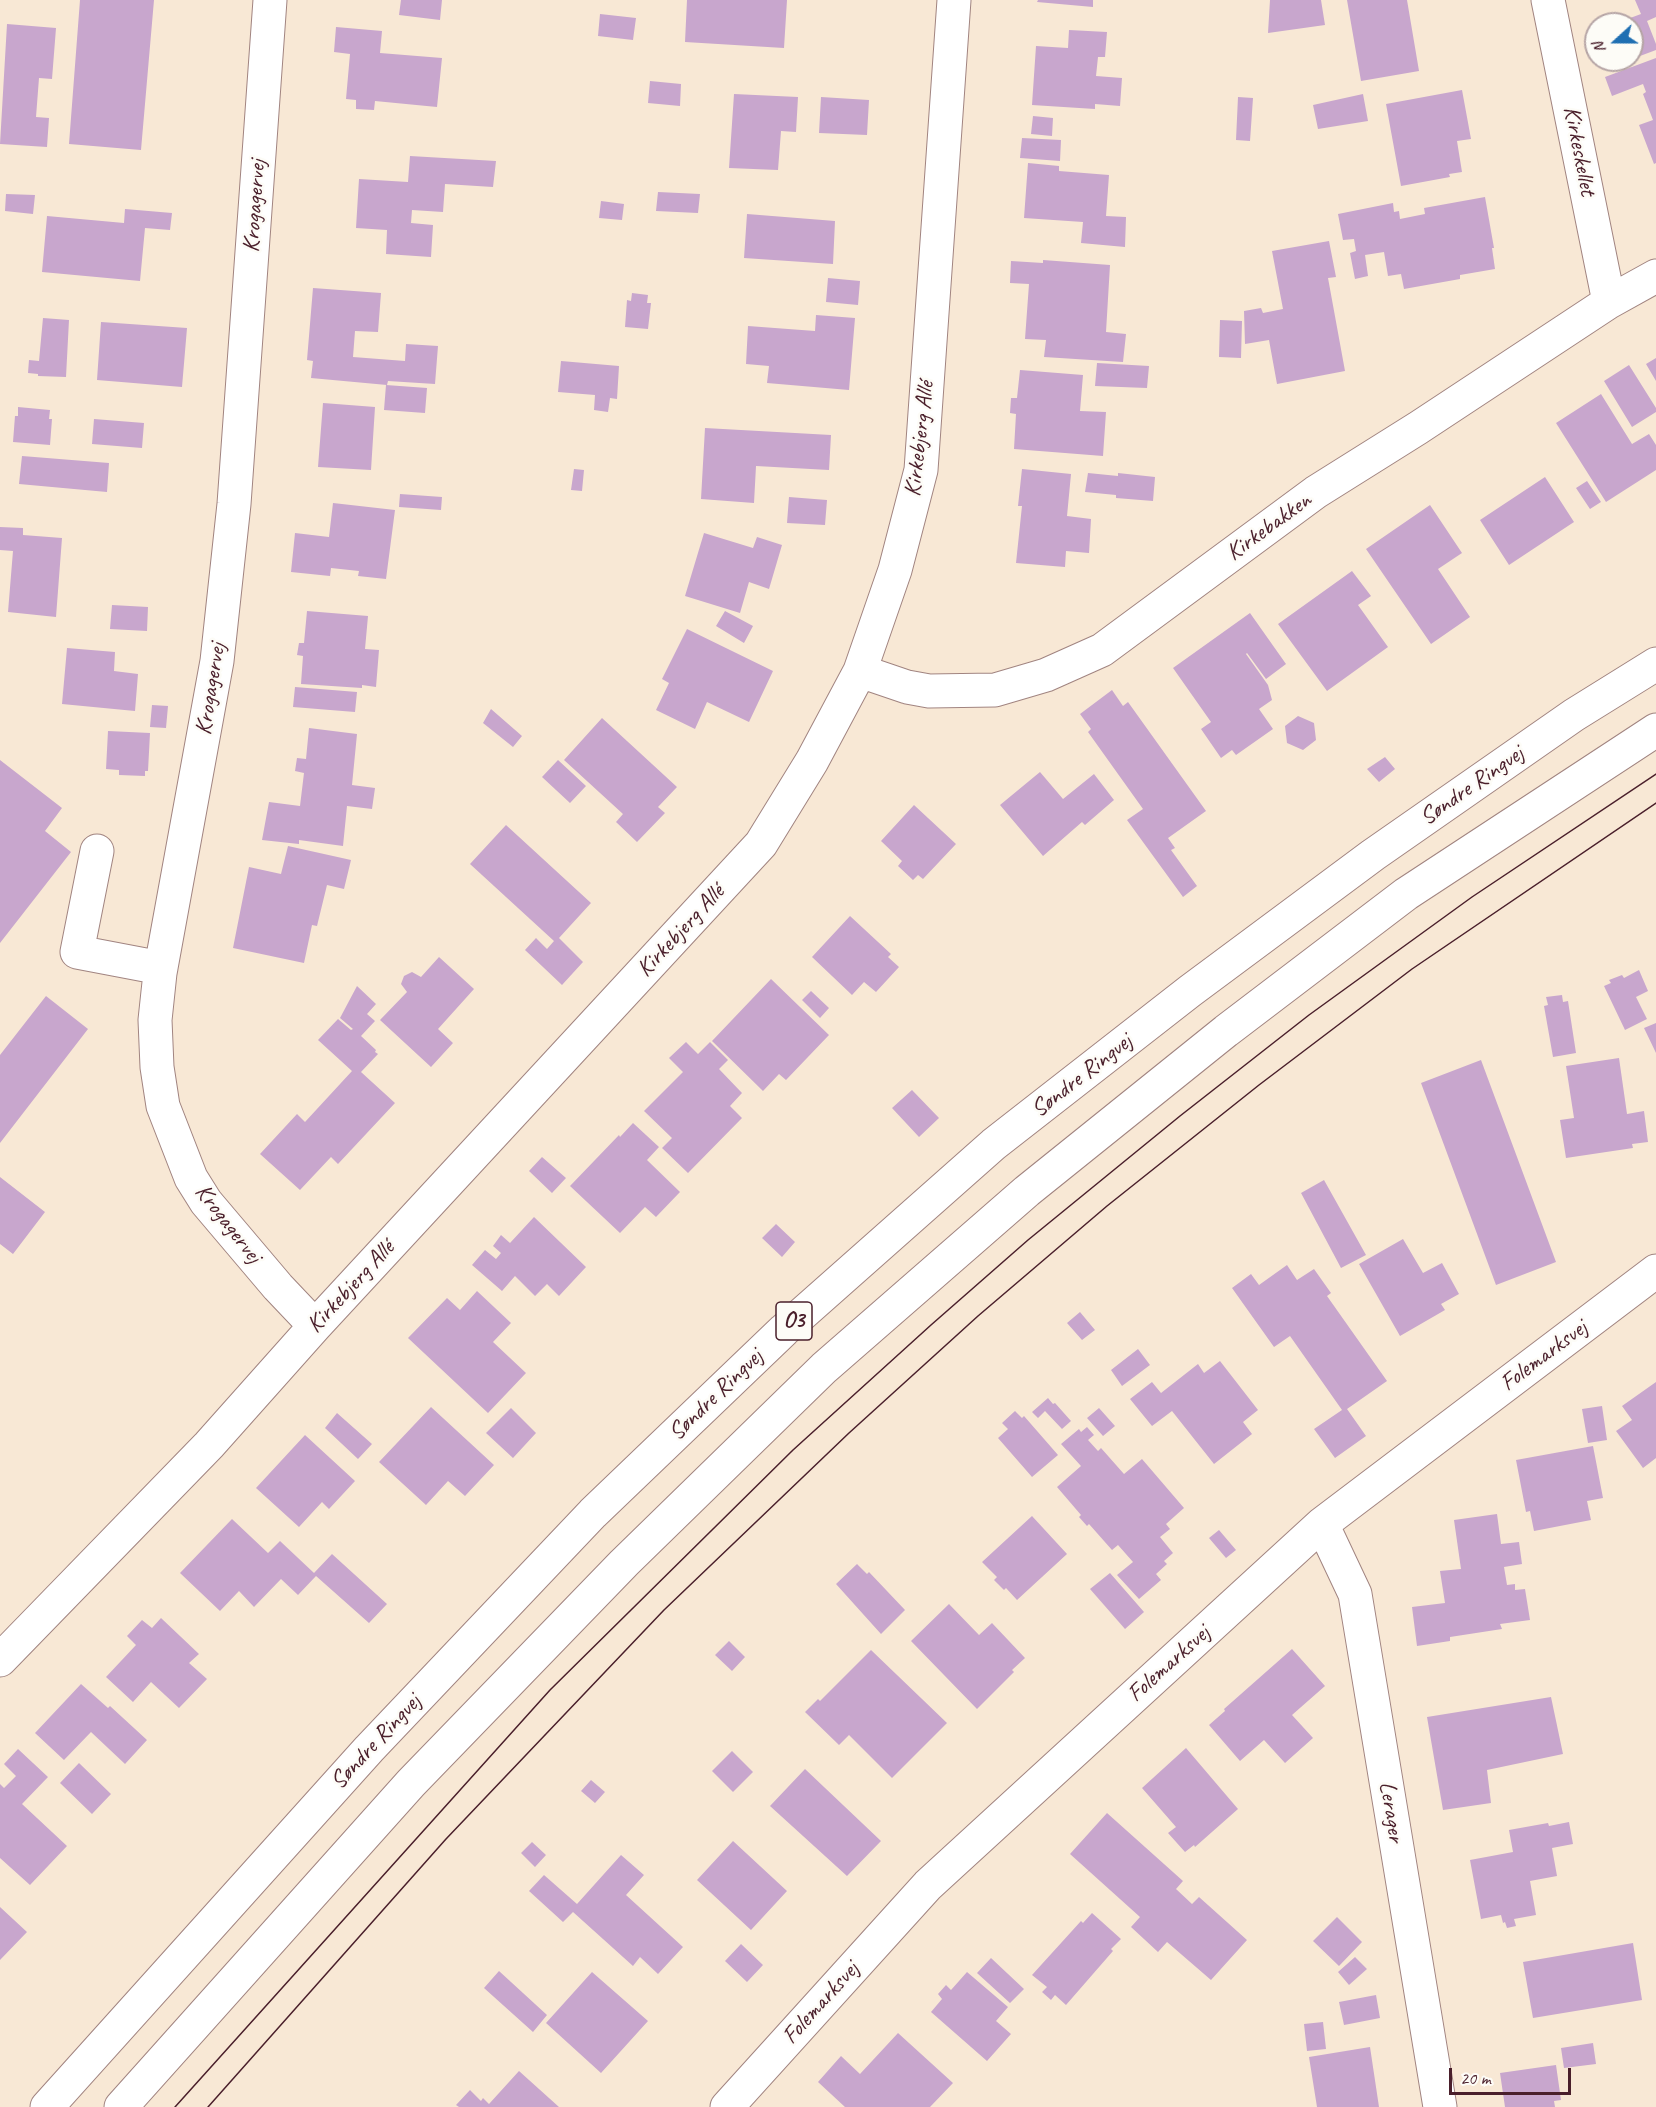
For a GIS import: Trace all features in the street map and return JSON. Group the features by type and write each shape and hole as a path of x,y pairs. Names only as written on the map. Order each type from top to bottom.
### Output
{"street":[{"name":"Krogagervej","path":"270,0 234,504 217,661 161,968 155,1020 157,1067 164,1106 191,1178 206,1202 278,1287 315,1326"},
{"name":"Kirkebjerg Allé","path":"0,1660 203,1451 315,1326 761,844 812,761 860,671 895,570 921,470 954,0"},
{"name":"Kirkeskellet","path":"1548,0 1609,302"},
{"name":"Kirkebakken","path":"860,671 907,687 929,691 995,690 1046,675 1102,650 1316,492 1609,302 1656,276"},
{"name":"Søndre Ringvej","path":"47,2107 369,1749 593,1513 784,1330 994,1144 1190,991 1373,855 1574,715 1656,664"},
{"name":"O3","path":"122,2107 411,1783 624,1563 824,1368 1027,1191 1235,1024 1406,894 1656,729"},
{"path":"97,850 77,952 161,968"},
{"name":"Folemarksvej","path":"727,2107 928,1885 1322,1524 1656,1271"},
{"name":"Lerager","path":"1322,1524 1355,1594 1440,2107"}],"building":[{"path":"80,0 154,0 141,150 69,144"},
{"path":"401,0 442,0 440,20 399,15"},
{"path":"687,0 787,0 784,48 685,42"},
{"path":"1038,0 1093,0 1093,7 1037,2"},
{"path":"1270,0 1321,0 1325,25 1268,33"},
{"path":"1347,0 1407,0 1419,71 1361,81"},
{"path":"1635,0 1656,0 1656,17 1647,21 1656,50 1644,54 1644,12 1640,12"},
{"path":"600,14 636,18 633,40 598,36"},
{"path":"7,24 56,28 52,79 39,78 36,117 49,118 47,147 0,144"},
{"path":"336,27 382,31 380,53 442,58 437,107 375,101 374,110 356,109 356,100 346,99 350,54 334,52"},
{"path":"1069,30 1107,32 1105,57 1098,57 1096,76 1122,78 1120,106 1095,104 1095,109 1032,105 1036,46 1068,48"},
{"path":"1656,58 1656,163 1654,164 1639,125 1653,120 1643,94 1646,92 1643,84 1612,96 1605,77 1618,72 1644,72 1644,62"},
{"path":"650,81 681,84 680,106 648,103"},
{"path":"1462,90 1471,139 1457,141 1462,172 1449,174 1450,177 1401,186 1386,104"},
{"path":"734,94 798,97 796,132 781,131 778,170 729,168"},
{"path":"1363,94 1368,121 1318,129 1313,105"},
{"path":"821,97 869,100 867,135 819,133"},
{"path":"1238,97 1253,98 1250,141 1236,140"},
{"path":"1033,116 1053,118 1052,136 1031,134"},
{"path":"1022,138 1061,140 1060,161 1020,158"},
{"path":"410,156 496,161 493,187 445,184 443,212 412,210 411,223 433,225 431,257 386,254 387,230 356,228 359,179 408,182"},
{"path":"1028,163 1059,166 1059,171 1109,175 1106,216 1126,217 1125,247 1081,243 1083,222 1024,218"},
{"path":"658,192 700,194 698,213 656,211"},
{"path":"6,194 35,195 33,214 5,211"},
{"path":"1485,197 1494,248 1492,248 1495,269 1460,275 1460,279 1404,289 1401,274 1388,276 1384,252 1365,255 1368,276 1355,279 1350,253 1356,251 1354,239 1343,240 1338,214 1393,203 1394,212 1399,211 1400,219 1425,214 1424,208"},
{"path":"601,201 624,204 622,220 599,218"},
{"path":"125,209 172,213 170,230 145,228 140,281 42,272 47,216 124,223"},
{"path":"747,214 835,221 833,264 744,258"},
{"path":"1329,241 1336,277 1328,278 1345,371 1277,384 1269,340 1245,344 1244,311 1261,308 1263,313 1283,309 1272,251"},
{"path":"1043,260 1110,265 1106,332 1126,334 1123,362 1044,357 1046,340 1025,339 1029,284 1010,283 1011,261 1043,263"},
{"path":"828,278 860,281 858,305 826,302"},
{"path":"313,288 381,293 378,332 355,331 353,357 405,361 406,344 438,346 435,384 388,381 387,385 311,378 313,361 307,360"},
{"path":"632,293 648,295 647,303 651,303 648,329 625,327 627,300 631,301"},
{"path":"816,315 855,318 849,390 767,383 769,366 746,364 748,326 815,331"},
{"path":"43,318 69,320 66,377 38,376 38,374 28,373 29,360 39,361"},
{"path":"1220,320 1242,321 1241,358 1219,357"},
{"path":"101,322 187,328 182,387 97,380"},
{"path":"1656,358 1656,381 1646,364"},
{"path":"561,361 619,366 617,399 610,398 608,412 594,410 595,395 558,392"},
{"path":"1097,363 1149,366 1147,388 1095,386"},
{"path":"1629,365 1656,408 1656,412 1632,427 1604,381"},
{"path":"1020,370 1083,375 1080,411 1106,412 1103,456 1014,449 1016,414 1010,413 1011,398 1017,398"},
{"path":"386,385 427,388 425,413 384,410"},
{"path":"1601,394 1632,444 1649,434 1656,445 1656,470 1606,502 1556,423"},
{"path":"323,403 375,407 371,470 318,467"},
{"path":"18,407 50,410 49,419 52,419 50,445 13,442"},
{"path":"94,419 144,423 142,448 92,444"},
{"path":"705,428 831,435 829,470 756,466 754,503 701,499"},
{"path":"22,456 109,463 107,492 19,484"},
{"path":"574,469 584,470 582,491 571,490"},
{"path":"1022,469 1071,474 1067,516 1091,519 1089,553 1066,551 1065,567 1016,563 1022,506 1018,506"},
{"path":"1088,473 1155,477 1153,501 1116,498 1116,495 1085,492"},
{"path":"1545,477 1574,522 1509,565 1480,520"},
{"path":"1587,481 1601,502 1590,509 1576,488"},
{"path":"400,494 442,497 441,510 399,507"},
{"path":"789,497 827,500 825,525 787,523"},
{"path":"333,503 395,510 386,579 358,576 359,571 331,568 330,576 291,572 295,533 329,537"},
{"path":"1430,505 1462,553 1438,569 1470,617 1431,644 1366,549"},
{"path":"0,527 23,528 23,535 62,538 56,617 8,612 13,551 0,550"},
{"path":"704,533 753,548 757,537 782,545 769,589 749,582 740,613 685,596"},
{"path":"1352,571 1371,596 1358,605 1388,647 1327,691 1278,624"},
{"path":"112,605 148,607 147,631 110,629"},
{"path":"307,611 368,616 365,649 379,650 376,687 301,684 303,656 297,655 299,643 304,643"},
{"path":"725,611 753,626 744,643 716,626"},
{"path":"1250,613 1286,664 1266,679 1246,654 1268,685 1272,700 1259,709 1273,729 1236,755 1232,750 1221,758 1201,729 1211,722 1173,668"},
{"path":"687,629 773,671 749,722 707,702 695,729 656,710 669,683 662,679"},
{"path":"67,648 115,652 114,671 138,674 135,711 62,704"},
{"path":"295,687 357,692 355,712 293,707"},
{"path":"1112,690 1123,706 1128,702 1206,811 1168,838 1175,848 1171,850 1197,886 1183,897 1127,820 1143,809 1088,732 1091,729 1080,714"},
{"path":"152,705 168,706 166,728 150,727"},
{"path":"491,709 522,736 513,747 483,723"},
{"path":"1298,716 1314,723 1316,740 1303,750 1287,743 1285,726"},
{"path":"602,718 677,787 658,807 665,813 637,842 616,822 623,814 564,760"},
{"path":"309,728 357,734 352,785 375,788 372,809 347,806 343,846 299,840 299,844 262,840 269,802 300,806 304,773 295,771 297,758 306,759"},
{"path":"108,731 150,733 148,771 145,771 145,776 119,775 119,770 106,769"},
{"path":"1385,757 1395,769 1379,782 1367,769"},
{"path":"0,760 62,808 45,831 71,852 0,943"},
{"path":"558,760 586,786 570,803 542,777"},
{"path":"1040,772 1063,799 1094,774 1114,800 1085,825 1082,822 1043,856 1000,805"},
{"path":"914,805 956,844 923,879 918,875 913,880 898,866 902,861 881,841"},
{"path":"506,825 591,903 559,938 583,962 562,985 525,950 536,938 547,949 554,941 470,864"},
{"path":"288,846 351,860 344,889 327,885 317,926 312,925 304,963 233,948 249,867 281,874"},
{"path":"850,916 891,954 888,957 899,967 876,992 864,982 852,995 812,957"},
{"path":"439,957 474,989 438,1029 453,1043 431,1067 380,1020 407,992 401,984 404,976 412,972 421,977"},
{"path":"1639,970 1648,991 1636,997 1647,1019 1625,1030 1604,986 1611,983 1609,980 1622,975 1624,978"},
{"path":"771,979 829,1035 786,1080 779,1074 763,1091 712,1041"},
{"path":"357,986 376,1004 367,1014 375,1021 361,1036 378,1054 361,1072 395,1103 338,1164 331,1157 300,1190 260,1154 297,1114 305,1122 352,1071 318,1040 338,1019 351,1030 353,1029 340,1018"},
{"path":"811,991 829,1008 820,1018 802,1000"},
{"path":"1562,995 1563,1002 1568,1001 1576,1053 1553,1057 1544,1006 1548,1005 1546,997"},
{"path":"46,996 88,1029 0,1143 0,1055"},
{"path":"1656,1023 1656,1053 1644,1028"},
{"path":"686,1042 698,1054 710,1042 728,1060 719,1069 742,1093 730,1106 742,1118 688,1173 662,1148 672,1138 644,1111 683,1072 669,1058"},
{"path":"1619,1058 1627,1114 1644,1111 1648,1142 1632,1144 1633,1148 1566,1158 1560,1120 1574,1118 1566,1066"},
{"path":"1481,1060 1556,1262 1496,1285 1421,1083"},
{"path":"912,1090 939,1118 919,1137 892,1108"},
{"path":"633,1123 659,1147 647,1160 680,1192 656,1217 645,1207 620,1233 570,1186"},
{"path":"542,1157 566,1178 552,1193 529,1171"},
{"path":"0,1177 45,1212 13,1254 0,1244"},
{"path":"1324,1180 1366,1255 1341,1268 1301,1193"},
{"path":"534,1217 586,1267 559,1296 547,1284 535,1296 515,1276 502,1291 472,1265 485,1250 496,1259 501,1253 493,1246 501,1235 510,1243"},
{"path":"776,1224 795,1242 782,1257 762,1238"},
{"path":"1403,1239 1423,1273 1442,1263 1459,1294 1441,1304 1445,1310 1400,1336 1359,1264"},
{"path":"1287,1265 1297,1280 1314,1269 1331,1293 1327,1296 1387,1381 1347,1409 1366,1436 1335,1458 1314,1429 1342,1410 1290,1336 1274,1347 1232,1288 1251,1274 1259,1285"},
{"path":"477,1291 511,1323 493,1342 526,1373 488,1413 408,1338 447,1298 460,1310"},
{"path":"1080,1312 1095,1330 1082,1340 1067,1323"},
{"path":"1138,1349 1150,1365 1122,1386 1111,1370"},
{"path":"1220,1361 1258,1410 1243,1422 1252,1434 1214,1464 1172,1411 1152,1426 1130,1399 1152,1382 1161,1393 1198,1364 1204,1373"},
{"path":"1656,1382 1656,1458 1643,1468 1616,1431 1632,1420 1622,1406"},
{"path":"1048,1398 1071,1421 1062,1429 1045,1411 1038,1418 1032,1412"},
{"path":"1602,1406 1607,1440 1588,1443 1582,1409"},
{"path":"431,1407 494,1465 465,1496 448,1481 426,1505 379,1462"},
{"path":"511,1408 536,1433 513,1458 486,1433"},
{"path":"1099,1408 1115,1426 1103,1436 1087,1418"},
{"path":"1015,1411 1022,1418 1024,1416 1058,1455 1032,1477 998,1438 1008,1429 1002,1423"},
{"path":"337,1413 372,1444 358,1459 325,1428"},
{"path":"1087,1427 1094,1435 1088,1440 1098,1451 1101,1448 1124,1474 1142,1459 1184,1508 1166,1524 1170,1529 1160,1537 1173,1553 1164,1561 1167,1564 1156,1574 1161,1580 1139,1599 1117,1575 1133,1562 1118,1545 1112,1550 1089,1524 1087,1526 1079,1517 1081,1515 1057,1487 1081,1466 1061,1444 1079,1429 1081,1432"},
{"path":"305,1435 355,1481 329,1509 322,1502 299,1527 256,1488"},
{"path":"1593,1446 1603,1498 1587,1501 1591,1520 1534,1531 1530,1511 1526,1512 1516,1460"},
{"path":"1497,1514 1501,1544 1519,1542 1522,1564 1504,1567 1507,1585 1515,1584 1515,1590 1525,1589 1530,1620 1500,1624 1502,1629 1450,1637 1450,1641 1417,1646 1412,1607 1445,1603 1440,1571 1461,1569 1454,1520"},
{"path":"1032,1516 1067,1554 1017,1600 1006,1588 1004,1590 994,1580 997,1577 982,1562"},
{"path":"232,1519 268,1553 280,1541 314,1573 332,1554 387,1604 369,1623 316,1576 298,1595 281,1579 254,1607 239,1591 220,1611 180,1573"},
{"path":"1219,1530 1236,1550 1226,1558 1209,1538"},
{"path":"857,1564 867,1574 869,1572 905,1610 881,1634 836,1584"},
{"path":"1110,1573 1144,1612 1125,1629 1090,1589"},
{"path":"949,1604 979,1635 992,1623 1025,1658 977,1709 911,1641"},
{"path":"161,1618 199,1654 189,1663 207,1679 179,1708 151,1682 133,1702 106,1677 136,1645 127,1636 142,1620 152,1628"},
{"path":"729,1641 745,1657 732,1671 715,1655"},
{"path":"1292,1649 1325,1686 1292,1715 1313,1738 1285,1763 1264,1740 1240,1761 1209,1725"},
{"path":"871,1650 947,1723 892,1778 849,1735 839,1745 805,1712 818,1699 820,1701"},
{"path":"81,1684 108,1708 110,1706 147,1740 125,1764 91,1732 64,1760 35,1733"},
{"path":"1551,1697 1563,1754 1487,1770 1491,1803 1443,1810 1427,1717"},
{"path":"1186,1748 1238,1809 1195,1847 1194,1845 1185,1852 1168,1833 1176,1827 1142,1788"},
{"path":"18,1749 48,1777 22,1804 67,1846 30,1885 0,1858 0,1784 4,1788 16,1776 4,1764"},
{"path":"732,1751 753,1772 733,1792 712,1771"},
{"path":"79,1763 111,1794 92,1814 60,1783"},
{"path":"805,1769 881,1841 847,1876 770,1806"},
{"path":"591,1780 605,1792 595,1803 581,1791"},
{"path":"1107,1813 1183,1881 1176,1889 1192,1904 1199,1897 1247,1940 1211,1980 1167,1942 1158,1952 1131,1927 1140,1917 1070,1854"},
{"path":"1569,1822 1573,1844 1552,1848 1557,1876 1530,1881 1536,1915 1514,1919 1516,1926 1507,1928 1501,1915 1481,1919 1470,1860 1513,1852 1509,1830"},
{"path":"733,1841 787,1891 751,1930 697,1880"},
{"path":"532,1842 546,1855 535,1867 521,1853"},
{"path":"621,1855 644,1875 626,1895 683,1947 658,1974 640,1957 633,1966 573,1912 563,1922 529,1891 544,1875 577,1904"},
{"path":"0,1907 27,1932 0,1960"},
{"path":"1092,1913 1121,1939 1066,2005 1055,1995 1051,2000 1042,1992 1047,1987 1032,1975 1081,1921 1083,1923"},
{"path":"1337,1917 1362,1942 1339,1966 1313,1941"},
{"path":"1633,1943 1642,2000 1533,2018 1523,1962"},
{"path":"741,1944 763,1965 747,1982 725,1961"},
{"path":"1355,1957 1367,1969 1349,1985 1338,1972"},
{"path":"991,1958 1024,1989 1010,2003 977,1973"},
{"path":"499,1971 547,2015 533,2032 484,1988"},
{"path":"592,1972 648,2021 601,2073 546,2023"},
{"path":"967,1972 1008,2007 996,2021 1011,2034 987,2061 931,2012 942,1999 938,1994 946,1985 951,1990"},
{"path":"1376,1995 1380,2018 1344,2025 1339,2002"},
{"path":"1323,2022 1326,2049 1307,2051 1304,2024"},
{"path":"898,2033 953,2083 930,2107 845,2107 818,2082 841,2056 860,2074"},
{"path":"1593,2043 1596,2064 1564,2068 1561,2048"},
{"path":"1370,2047 1379,2107 1317,2107 1309,2057"},
{"path":"1556,2065 1561,2100 1554,2101 1555,2107 1505,2107 1500,2073"},
{"path":"519,2071 559,2107 459,2107 456,2105 470,2090 481,2101 483,2098 489,2104"}],"tram line":[{"path":"175,2107 550,1690 793,1450 931,1325 1028,1240 1309,1015 1472,897 1656,774"},
{"path":"208,2107 446,1839 664,1610 849,1433 978,1316 1107,1206 1259,1085 1412,969 1656,803"}]}
